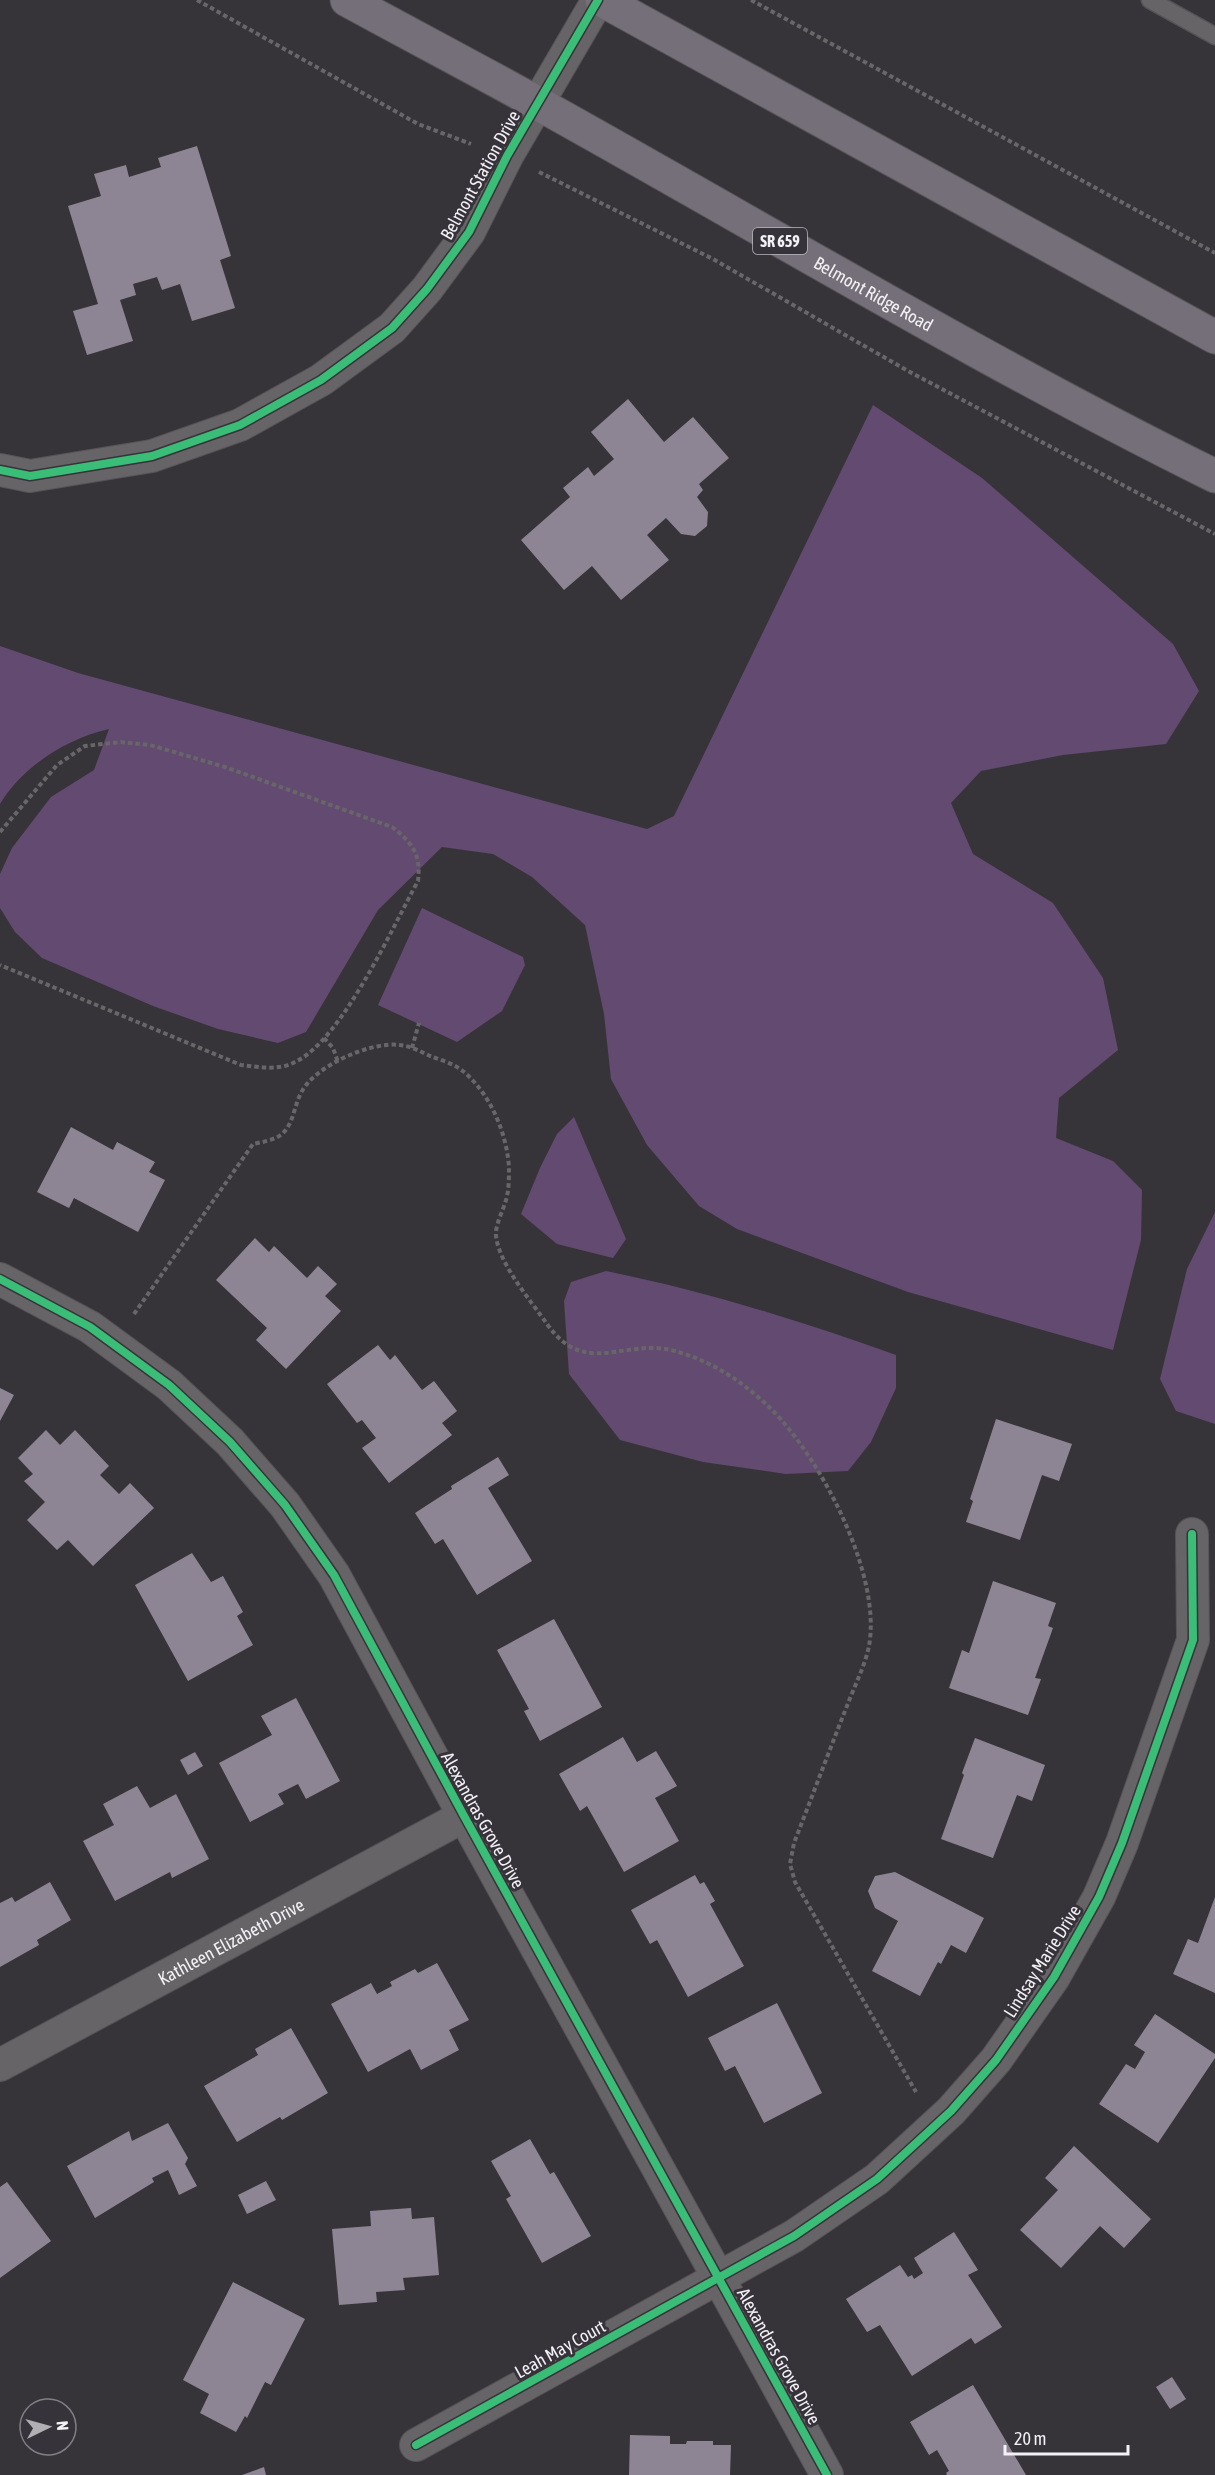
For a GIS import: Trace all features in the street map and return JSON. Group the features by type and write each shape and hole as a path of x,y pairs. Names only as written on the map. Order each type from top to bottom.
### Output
{"main road":[{"name":"Belmont Ridge Road","path":"347,0 538,104 939,332 1215,476"},
{"path":"602,0 1215,337"}],"street":[{"name":"Belmont Station Drive","path":"0,470 30,476 152,456 240,425 321,380 392,328 427,290 470,232 507,156 598,0"},
{"name":"Alexandras Grove Drive","path":"0,1279 90,1327 169,1385 230,1442 285,1505 334,1575 827,2475"},
{"name":"Lindsay Marie Drive","path":"719,2279 794,2236 877,2179 951,2111 996,2060 1054,1977 1099,1897 1122,1843 1193,1640 1192,1534"},
{"name":"Kathleen Elizabeth Drive","path":"0,2065 464,1816"},
{"name":"Leah May Court","path":"416,2445 719,2279"}],"lane":[{"path":"1150,0 1215,36"}],"path":[{"path":"197,0 418,124 507,156 713,259 908,370 1215,534"},
{"path":"751,0 1215,253"},
{"path":"0,832 57,765 85,746 121,742 150,745 225,767 392,827 405,837 420,862 418,881 341,1019 310,1053 293,1064 273,1068 241,1065 0,965"},
{"path":"412,1048 419,1023"},
{"path":"324,1038 333,1048 338,1062"},
{"path":"113,1344 253,1144 282,1135 292,1119 300,1093 328,1067 376,1045 400,1045 462,1070 489,1101 500,1127 509,1167 507,1196 495,1234 501,1252 523,1290 557,1338 582,1353 600,1355 630,1348 671,1350 708,1362 749,1390 773,1412 805,1453 826,1486 850,1533 865,1576 869,1645 795,1843 790,1864 795,1882 935,2126"}],"shaded area":[{"path":"873,405 982,478 1173,644 1199,691 1166,744 1063,755 981,771 951,803 973,854 1053,903 1103,978 1118,1050 1059,1098 1056,1138 1113,1161 1142,1190 1141,1240 1113,1350 908,1292 737,1229 699,1206 647,1145 611,1079 604,1014 585,925 532,877 493,854 442,847 378,910 306,1032 278,1043 218,1029 153,1006 42,958 15,932 0,908 0,874 12,848 51,797 94,770 109,729 77,740 47,756 21,778 0,804 0,646 78,673 647,829 674,816"},
{"path":"422,908 523,957 525,965 502,1011 457,1042 378,1005"},
{"path":"574,1117 626,1239 613,1258 557,1244 521,1214 557,1134"},
{"path":"1215,1212 1215,1424 1176,1411 1160,1379 1187,1269"},
{"path":"606,1271 752,1308 896,1355 896,1388 871,1442 848,1471 786,1474 703,1462 620,1440 569,1374 564,1301 571,1282"}],"building":[{"path":"197,146 231,256 220,260 235,308 192,321 180,284 162,290 157,277 133,284 136,295 120,300 133,341 87,355 73,311 98,304 68,206 101,196 94,174 126,165 129,177 161,167 158,158"},
{"path":"628,399 664,442 693,417 729,458 699,484 703,490 697,497 708,512 707,526 695,536 681,534 666,518 647,535 669,560 621,600 592,566 564,590 521,540 570,497 563,488 588,467 594,476 614,459 591,432"},
{"path":"71,1127 113,1150 117,1142 155,1162 149,1172 165,1180 138,1232 74,1198 69,1208 37,1192"},
{"path":"255,1238 269,1252 274,1246 307,1278 318,1266 337,1284 325,1296 341,1311 286,1369 256,1340 267,1328 216,1280"},
{"path":"378,1345 390,1360 395,1355 422,1390 434,1381 457,1411 442,1423 452,1435 389,1483 362,1448 376,1438 362,1420 357,1423 327,1384"},
{"path":"0,1388 14,1395 0,1421"},
{"path":"996,1419 1072,1444 1059,1481 1042,1475 1020,1540 966,1522 973,1501 970,1499"},
{"path":"46,1430 60,1445 75,1430 109,1466 100,1475 119,1494 130,1483 154,1508 93,1566 68,1540 57,1550 27,1520 45,1502 24,1481 33,1474 18,1458"},
{"path":"498,1457 509,1475 488,1488 532,1561 477,1595 443,1539 435,1544 415,1513 452,1489 451,1486"},
{"path":"192,1553 211,1582 223,1576 243,1612 237,1616 253,1645 188,1681 135,1585"},
{"path":"993,1581 1056,1603 1048,1626 1053,1628 1035,1678 1041,1679 1028,1715 949,1688 962,1650 969,1653"},
{"path":"554,1619 602,1707 540,1741 524,1711 529,1709 497,1650"},
{"path":"296,1698 340,1781 306,1799 298,1784 278,1794 284,1804 250,1822 219,1763 272,1735 261,1716"},
{"path":"623,1737 637,1762 656,1751 677,1786 655,1798 679,1841 624,1872 587,1806 580,1811 559,1774"},
{"path":"975,1738 1045,1765 1032,1801 1017,1795 993,1858 941,1839"},
{"path":"195,1752 203,1766 188,1775 180,1760"},
{"path":"137,1786 150,1808 176,1794 209,1859 172,1878 170,1872 115,1901 83,1841 114,1825 103,1804"},
{"path":"895,1872 984,1918 966,1953 951,1945 941,1964 938,1962 920,1996 872,1971 898,1921 875,1908 868,1891 875,1876"},
{"path":"695,1875 700,1884 704,1882 715,1901 710,1904 744,1966 688,1997 657,1940 650,1944 631,1910"},
{"path":"50,1882 71,1920 37,1940 39,1945 0,1967 0,1903 12,1897 15,1902"},
{"path":"1215,1897 1215,1993 1173,1974 1188,1939 1198,1943"},
{"path":"437,1963 469,2020 449,2030 459,2050 421,2070 410,2049 368,2072 331,2004 371,1983 377,1994 392,1986 390,1982 415,1969 418,1973"},
{"path":"777,2003 822,2093 764,2123 735,2066 725,2071 708,2038"},
{"path":"1155,2014 1215,2054 1215,2058 1158,2143 1099,2104 1126,2064 1135,2069 1145,2052 1134,2045"},
{"path":"291,2028 328,2093 282,2120 280,2117 237,2142 204,2086 258,2055 255,2049"},
{"path":"168,2123 188,2158 185,2164 197,2186 179,2195 168,2170 152,2178 154,2182 95,2218 67,2166 129,2131 132,2141"},
{"path":"530,2139 550,2174 554,2172 591,2236 542,2263 506,2199 511,2196 491,2161"},
{"path":"1074,2146 1151,2219 1124,2248 1100,2226 1061,2268 1020,2230 1058,2190 1045,2178"},
{"path":"266,2181 276,2200 247,2214 238,2195"},
{"path":"7,2182 51,2241 0,2278 0,2187"},
{"path":"411,2208 412,2219 434,2217 439,2275 403,2278 405,2290 376,2292 377,2302 339,2305 332,2229 371,2226 370,2211"},
{"path":"954,2232 978,2270 968,2275 1002,2327 975,2344 971,2338 912,2376 880,2325 867,2332 846,2299 900,2265 908,2277 912,2275 914,2279 923,2273 914,2258"},
{"path":"233,2282 305,2319 271,2385 265,2382 247,2418 245,2416 236,2432 200,2413 209,2394 183,2380"},
{"path":"1172,2377 1186,2399 1170,2409 1156,2387"},
{"path":"973,2385 1026,2475 947,2475 949,2471 937,2450 929,2455 910,2422"},
{"path":"630,2435 670,2436 670,2444 686,2444 687,2441 713,2441 713,2445 731,2445 730,2475 629,2475"},
{"path":"264,2467 266,2475 242,2475"}],"cycle path":[{"path":"0,470 30,476 152,456 240,425 321,380 392,328 427,289 469,232 507,156 598,0"},
{"path":"0,1279 90,1327 169,1385 230,1442 285,1505 334,1575 827,2475"},
{"path":"416,2445 794,2236 877,2179 951,2111 996,2060 1054,1977 1099,1897 1122,1843 1193,1640 1192,1534"}]}
